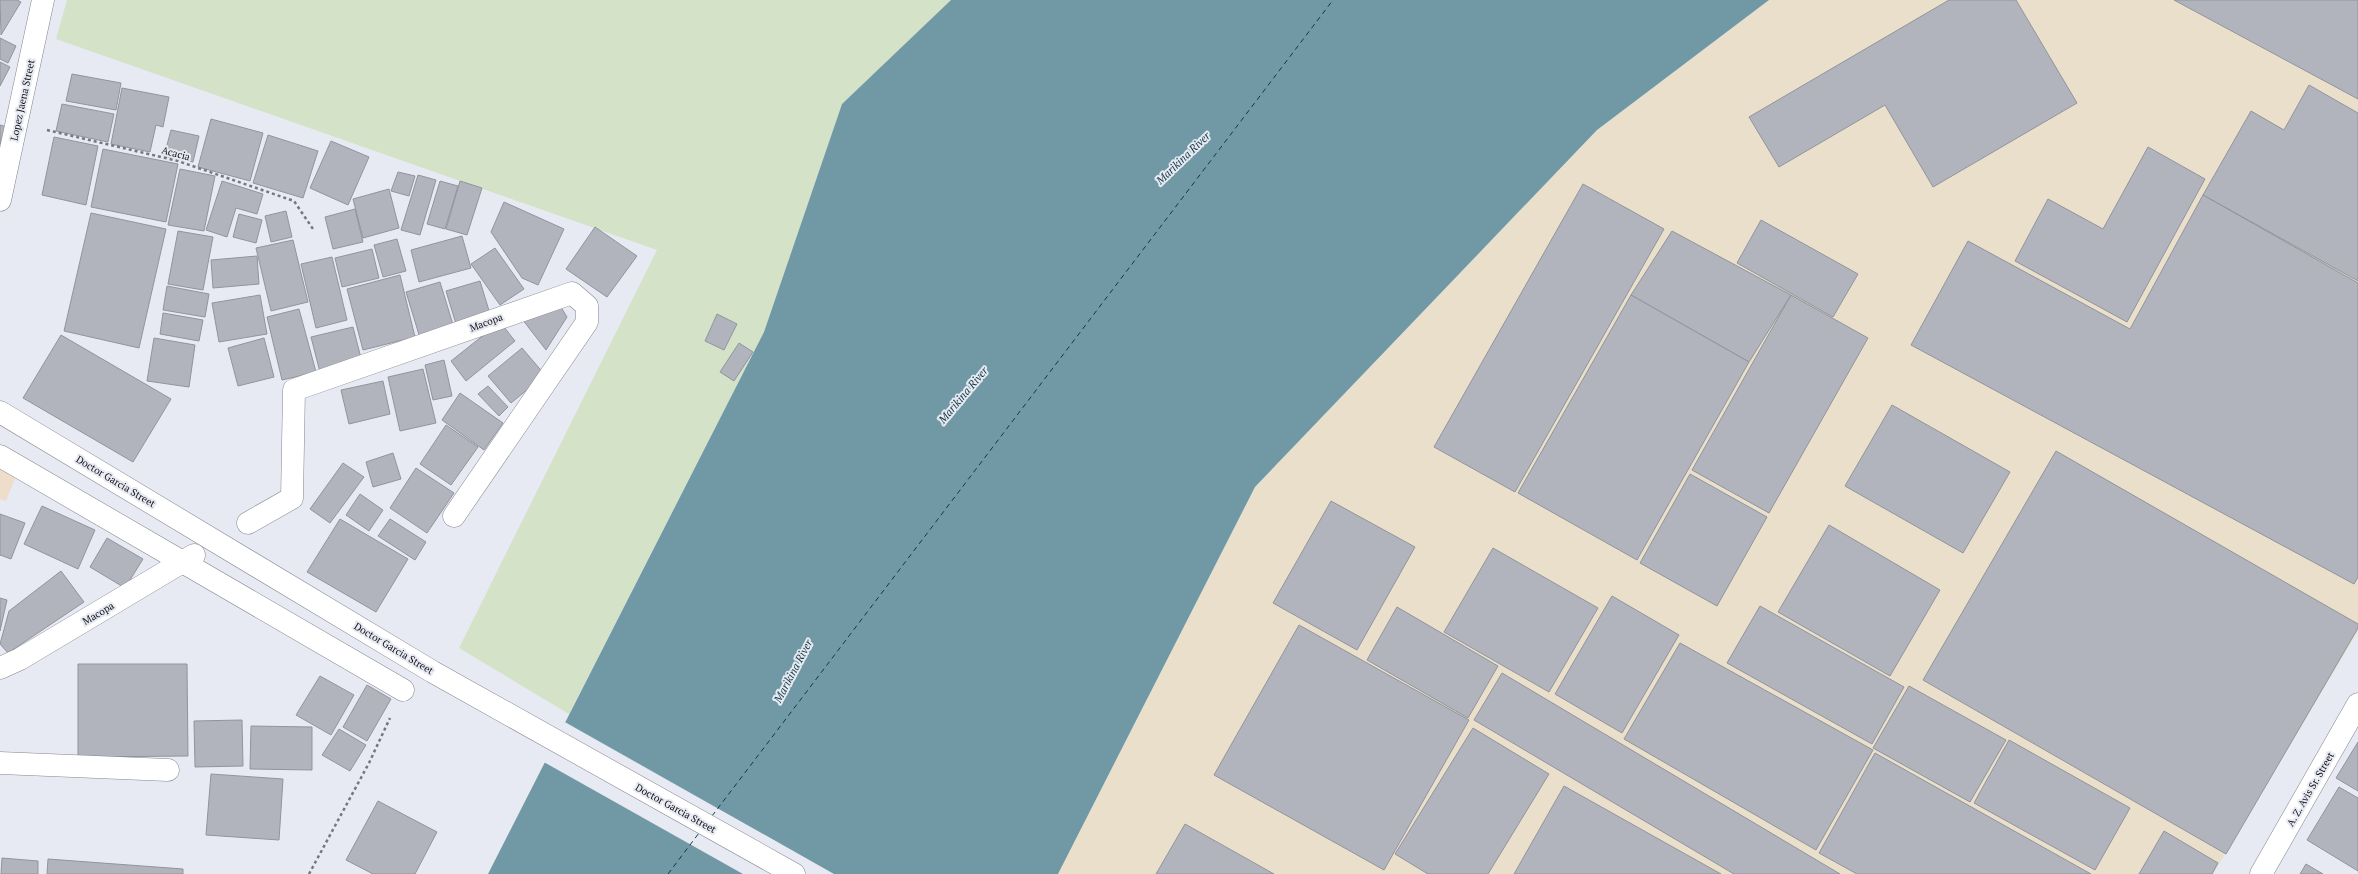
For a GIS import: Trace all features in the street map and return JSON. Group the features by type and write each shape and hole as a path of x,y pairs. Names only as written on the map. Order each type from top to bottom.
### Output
{"street":[{"name":"Lopez Jaena Street","path":"0,200 18,122 43,0"},
{"name":"Macopa","path":"248,523 292,498 294,390 572,293 587,306 587,322 454,516"},
{"name":"Doctor Garcia Street","path":"0,412 433,672 794,874"},
{"path":"0,456 188,559 403,690"},
{"name":"Macopa","path":"0,668 188,559"},
{"name":"A. Z. Avis Sr. Street","path":"2261,874 2358,704"},
{"path":"0,763 168,770"}],"path":[{"name":"Acacia","path":"18,122 178,161 294,200 313,229"},
{"path":"309,874 369,763 403,690"}],"shaded area":[{"path":"1769,0 2358,0 2358,631 2213,874 1058,874 1255,487 1597,130"},
{"path":"0,467 16,476 6,501 0,499"}],"green space":[{"path":"67,0 951,0 842,104 764,332 569,714 459,648 657,250 56,39"}],"water":[{"name":"Marikina River","path":"951,0 1769,0 1597,130 1255,487 1058,874 488,874 764,332 842,104"}],"pier":[{"path":"563,721 834,874 743,874 542,761"}],"building":[{"path":"0,0 17,0 21,2 1,35"},
{"path":"1949,0 2016,0 2077,103 1933,187 1885,105 1779,167 1749,117"},
{"path":"2174,0 2358,0 2358,99"},
{"path":"0,38 16,46 8,63 0,59"},
{"path":"0,62 10,67 0,86"},
{"path":"72,74 121,83 116,110 66,101"},
{"path":"2309,85 2358,113 2358,281 2203,195 2251,111 2284,130"},
{"path":"122,88 169,97 163,127 156,125 150,152 111,144"},
{"path":"62,104 114,114 108,142 56,131"},
{"path":"211,119 263,133 250,181 198,167"},
{"path":"0,125 7,127 0,144"},
{"path":"171,130 199,136 193,162 164,156"},
{"path":"268,135 318,151 303,198 253,183"},
{"path":"54,137 98,146 86,205 42,195"},
{"path":"331,141 369,157 348,205 310,188"},
{"path":"2148,147 2205,179 2127,322 2015,261 2048,199 2103,229"},
{"path":"103,149 178,164 166,222 91,207"},
{"path":"180,169 215,176 204,231 168,225"},
{"path":"398,172 415,176 409,196 391,191"},
{"path":"418,175 436,180 420,235 401,230"},
{"path":"222,181 263,194 257,214 236,208 227,237 206,230"},
{"path":"440,181 458,186 445,229 427,224"},
{"path":"460,181 482,188 467,235 446,229"},
{"path":"1583,184 1664,229 1515,492 1434,447"},
{"path":"389,189 399,228 363,238 353,199"},
{"path":"2203,195 2358,283 2358,577 2354,584 1911,345 1968,241 2130,329"},
{"path":"504,202 564,229 538,285 522,278 491,232"},
{"path":"355,209 363,242 333,249 325,217"},
{"path":"286,211 292,237 271,242 265,216"},
{"path":"91,213 166,229 139,348 64,331"},
{"path":"239,214 262,220 256,243 233,237"},
{"path":"1761,220 1858,274 1833,317 1737,263"},
{"path":"595,227 637,256 607,297 566,269"},
{"path":"178,231 213,237 203,290 168,284"},
{"path":"1672,231 1791,295 1749,362 1631,295"},
{"path":"462,236 471,268 419,282 411,250"},
{"path":"397,239 406,271 383,277 374,245"},
{"path":"293,240 308,302 271,311 256,248"},
{"path":"495,248 524,289 500,305 471,264"},
{"path":"372,249 379,278 342,287 335,258"},
{"path":"257,256 259,284 213,288 211,260"},
{"path":"332,257 347,320 316,328 301,264"},
{"path":"400,275 415,337 363,350 347,289"},
{"path":"480,281 490,314 456,324 446,291"},
{"path":"440,282 454,328 420,338 406,292"},
{"path":"167,286 209,294 205,317 163,310"},
{"path":"260,295 267,334 219,342 212,303"},
{"path":"1631,295 1749,362 1637,560 1518,493"},
{"path":"1791,295 1868,338 1769,513 1692,470"},
{"path":"559,304 567,317 546,350 519,315"},
{"path":"299,309 316,372 282,380 267,317"},
{"path":"163,313 203,320 199,341 160,334"},
{"path":"717,314 737,324 724,350 705,341"},
{"path":"500,322 515,341 466,381 451,361"},
{"path":"353,327 362,362 320,372 311,337"},
{"path":"61,335 171,399 133,462 23,398"},
{"path":"154,338 195,345 189,387 147,381"},
{"path":"264,338 274,377 238,386 228,348"},
{"path":"739,343 753,352 734,381 720,372"},
{"path":"522,348 545,375 511,403 488,376"},
{"path":"444,360 452,396 433,400 425,365"},
{"path":"423,369 436,423 400,431 388,377"},
{"path":"383,381 390,414 349,424 341,390"},
{"path":"488,386 508,407 499,416 478,394"},
{"path":"460,393 503,423 484,450 442,420"},
{"path":"1892,405 2010,472 1963,553 1845,486"},
{"path":"446,425 478,447 451,485 420,464"},
{"path":"2056,451 2358,624 2358,628 2226,854 1923,680"},
{"path":"393,453 401,479 373,487 366,462"},
{"path":"343,463 364,477 330,523 310,509"},
{"path":"416,468 454,493 427,533 390,508"},
{"path":"1690,474 1767,517 1717,606 1640,563"},
{"path":"360,494 383,510 369,531 346,515"},
{"path":"1331,501 1415,547 1357,650 1273,603"},
{"path":"42,506 95,530 78,569 24,544"},
{"path":"0,514 25,523 11,559 0,555"},
{"path":"340,519 408,559 376,612 307,572"},
{"path":"390,519 426,542 415,560 378,536"},
{"path":"1829,525 1940,590 1890,676 1778,612"},
{"path":"107,538 143,559 125,588 90,567"},
{"path":"1493,548 1598,608 1549,692 1444,632"},
{"path":"61,571 84,602 8,653 0,644 9,611"},
{"path":"1612,596 1679,635 1622,733 1555,694"},
{"path":"0,598 7,600 0,631"},
{"path":"1760,606 1904,687 1872,744 1727,663"},
{"path":"1397,607 1498,666 1468,718 1367,660"},
{"path":"1299,625 1469,720 1384,870 1214,775"},
{"path":"1680,643 1873,750 1816,850 1624,739"},
{"path":"78,664 187,664 188,756 78,757"},
{"path":"1502,673 1840,874 1734,874 1474,720"},
{"path":"320,676 354,695 331,735 296,715"},
{"path":"367,685 391,699 367,741 343,727"},
{"path":"1909,686 2006,740 1970,802 1873,748"},
{"path":"242,720 243,766 195,767 194,721"},
{"path":"251,726 312,727 312,770 250,769"},
{"path":"1473,728 1549,774 1488,874 1428,874 1395,854"},
{"path":"339,729 366,745 350,771 322,755"},
{"path":"2009,740 2130,808 2095,870 1974,803"},
{"path":"2358,742 2358,791 2336,778"},
{"path":"1875,753 2091,874 1857,874 1819,853"},
{"path":"211,774 283,779 279,840 206,835"},
{"path":"1564,786 1721,874 1514,874"},
{"path":"2339,787 2358,798 2358,871 2307,840"},
{"path":"378,801 437,832 415,874 373,874 346,860"},
{"path":"1185,824 1274,874 1156,874"},
{"path":"2164,831 2218,863 2212,874 2139,874"},
{"path":"2,858 38,861 38,874 1,874"},
{"path":"48,859 183,869 183,874 47,874"},
{"path":"2306,864 2323,874 2300,874"}],"ferry route":[{"path":"712,816 1333,0"},
{"path":"668,874 699,833"}]}
